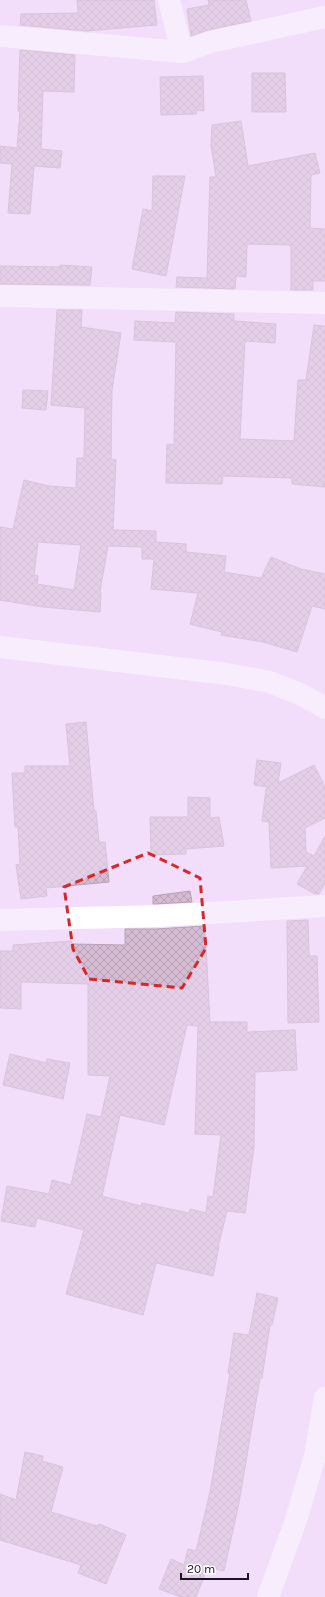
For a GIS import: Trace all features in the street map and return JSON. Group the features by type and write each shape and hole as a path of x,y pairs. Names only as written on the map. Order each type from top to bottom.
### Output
{"street":[{"path":"169,0 182,52"},
{"path":"0,36 182,52 211,42 325,17"},
{"path":"0,296 325,303"},
{"path":"0,647 227,674 270,682 302,695 325,708"},
{"path":"0,920 160,916 325,906"},
{"path":"268,1597 295,1523 315,1456 325,1398"}],"highlighted area":[{"path":"148,853 200,878 206,948 182,988 89,979 73,949 64,887"}],"building":[{"path":"77,0 154,0 157,25 86,31 20,25 21,14 78,13"},
{"path":"208,0 246,0 251,21 208,30 191,36 187,9 209,5"},
{"path":"20,50 75,55 74,92 43,91 41,149 62,151 60,168 34,166 30,214 8,213 12,164 0,163 0,146 17,148 20,111 18,111"},
{"path":"252,73 285,73 286,112 252,112"},
{"path":"203,76 204,111 197,110 196,114 161,115 160,77"},
{"path":"241,121 248,166 315,153 320,173 311,175 310,228 325,229 325,281 313,281 313,290 291,290 291,245 247,244 246,277 236,276 235,289 176,287 177,277 207,278 210,177 216,177 211,145 212,125"},
{"path":"153,176 185,176 166,276 132,269 143,209 152,211"},
{"path":"60,265 92,267 90,285 0,284 0,266 60,267"},
{"path":"57,310 82,310 81,327 121,333 112,390 111,459 116,460 113,530 156,531 156,542 186,544 186,552 226,556 224,572 261,578 271,557 301,569 325,574 325,609 312,606 297,652 263,642 221,635 222,632 190,624 198,593 151,589 154,559 142,559 142,547 108,546 100,591 100,612 43,607 0,600 0,527 13,529 24,480 49,486 76,488 77,458 84,458 85,408 51,405","holes":["38,542 81,545 74,590 37,584 38,576 34,575"]},
{"path":"176,312 234,314 234,321 276,324 275,343 245,341 240,439 294,441 298,380 306,380 314,325 325,326 325,487 292,484 292,478 223,476 222,484 166,483 167,444 174,445 176,342 134,340 135,321 175,323"},
{"path":"23,390 48,391 46,410 22,408"},
{"path":"86,722 94,811 96,811 99,842 105,842 109,882 46,888 47,896 21,899 16,865 20,864 18,827 15,827 12,773 25,773 25,766 70,766 66,724"},
{"path":"257,760 281,763 278,783 314,765 325,787 325,818 305,828 306,852 314,856 325,836 325,883 319,894 315,894 297,884 307,866 271,868 269,822 262,821 266,789 269,787 254,785"},
{"path":"188,797 210,798 210,818 219,817 224,846 186,849 186,854 151,855 150,817 188,817"},
{"path":"190,891 192,902 153,904 153,896"},
{"path":"308,920 309,956 317,956 319,1022 288,1023 287,921"},
{"path":"205,926 210,1022 247,1022 247,1032 295,1030 297,1070 255,1072 254,1147 245,1213 227,1211 218,1247 213,1276 156,1263 143,1315 66,1294 84,1230 37,1218 35,1227 1,1221 7,1186 49,1194 52,1180 71,1185 87,1114 101,1117 110,1076 88,1075 88,984 21,982 21,1009 0,1008 0,951 13,951 13,945 71,941 72,944 125,945 125,929","holes":["187,1025 198,1026 195,1134 221,1135 213,1197 208,1196 206,1213 190,1209 189,1213 142,1203 141,1206 102,1196 120,1115 164,1125"]},
{"path":"10,1054 46,1063 47,1059 70,1063 63,1099 3,1085"},
{"path":"257,1293 278,1298 272,1325 270,1325 262,1378 260,1378 239,1503 224,1571 208,1567 196,1597 181,1597 159,1589 171,1559 184,1565 188,1549 196,1551 210,1492 230,1373 228,1373 234,1333 249,1335"},
{"path":"25,1452 43,1456 42,1461 63,1467 51,1512 97,1526 99,1524 126,1535 106,1584 78,1573 81,1565 0,1540 0,1494 16,1500"}]}
